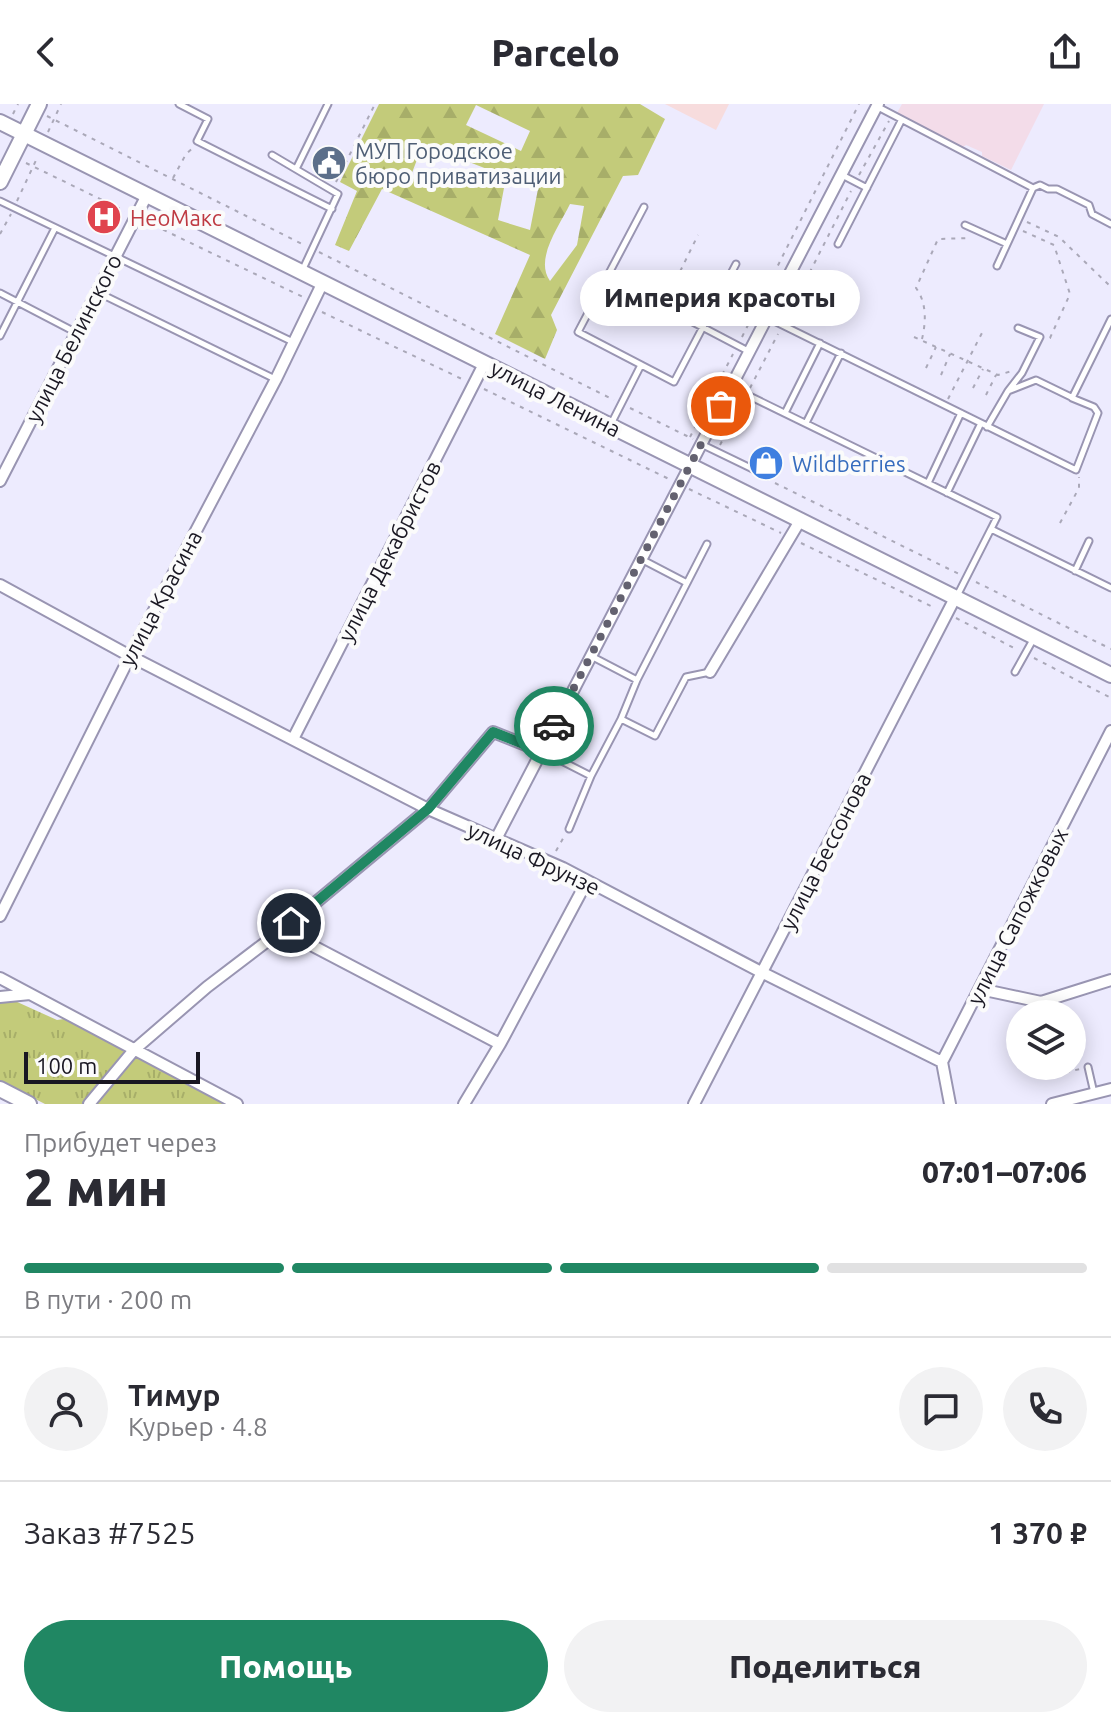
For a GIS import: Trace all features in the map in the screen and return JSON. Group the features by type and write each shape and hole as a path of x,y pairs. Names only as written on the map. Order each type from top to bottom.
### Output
{"main road":[{"path":"0,182 39,104"},
{"name":"улица Ленина","path":"0,122 1111,675"},
{"path":"0,1089 29,1104"}],"street":[{"path":"496,839 878,105"},
{"name":"улица Белинского","path":"0,481 147,195"},
{"name":"улица Красина","path":"0,916 323,282"},
{"name":"улица Декабристов","path":"293,739 485,362"},
{"path":"710,672 801,519"},
{"name":"улица Фрунзе","path":"0,585 130,656 428,809 549,862 942,1062"},
{"name":"улица Бессонова","path":"694,1104 955,598"},
{"name":"улица Сапожковых","path":"942,1062 1111,731"},
{"path":"89,1104 134,1050 207,987 291,923 428,809 493,732 541,751"},
{"path":"464,1104 500,1044 587,881"},
{"path":"291,923 313,946 500,1044"},
{"path":"0,978 237,1104"},
{"path":"980,989 1041,1002 1111,980"},
{"path":"0,997 31,994"},
{"path":"942,1062 950,1104"},
{"path":"1052,1104 1111,1089"}],"lane":[{"path":"179,104 208,119 197,141 332,209"},
{"path":"297,167 328,104"},
{"path":"878,105 901,121 1033,188"},
{"path":"838,244 901,121"},
{"path":"272,155 338,194 302,272"},
{"path":"841,175 867,188"},
{"path":"997,266 1033,188 1040,185 1057,189 1089,205 1092,214 1111,224"},
{"path":"0,201 293,343"},
{"path":"644,207 578,332 674,382 736,264"},
{"path":"965,225 1007,244"},
{"path":"0,336 55,228"},
{"path":"607,277 749,351"},
{"path":"96,291 276,379"},
{"path":"0,293 75,332"},
{"path":"767,317 1076,470 1098,413 1094,407 1036,380 1008,391"},
{"path":"1072,398 1111,319"},
{"path":"947,493 984,425 1022,373 1040,337 1018,328"},
{"path":"785,413 820,343"},
{"path":"806,423 841,353"},
{"path":"610,425 641,365"},
{"path":"730,387 997,517 955,598"},
{"path":"928,483 961,413"},
{"path":"701,444 767,476"},
{"path":"991,529 1111,588"},
{"path":"1075,571 1089,541"},
{"path":"569,829 637,680 707,544"},
{"path":"640,559 687,583"},
{"path":"1015,672 1034,637"},
{"path":"590,655 637,680"},
{"path":"621,719 655,736 686,677 710,672"},
{"path":"541,751 591,776"},
{"path":"1088,1067 1094,1093"}],"path":[{"path":"332,190 375,104"},
{"path":"689,438 859,104"},
{"path":"717,451 892,115"},
{"path":"53,119 701,444"},
{"path":"173,179 197,141"},
{"path":"1019,217 1059,237 1111,287"},
{"path":"1014,227 1054,245 1070,294 1050,338 1040,337"},
{"path":"662,306 698,235"},
{"path":"922,339 926,320 921,293 916,288 938,239 992,238"},
{"path":"945,405 984,329"},
{"path":"914,337 996,374 1016,370 1022,373"},
{"path":"926,368 936,346"},
{"path":"941,375 951,352"},
{"path":"973,388 984,368"},
{"path":"986,395 996,374"},
{"path":"1060,523 1079,488 1076,470"},
{"path":"695,492 705,473"},
{"path":"767,476 791,491 1111,649"},
{"path":"549,862 569,829"}],"shaded area":[{"path":"665,104 729,104 716,130"},
{"path":"902,104 1044,104 1011,170 982,156 982,152 966,145 963,147 897,113"}],"green space":[{"path":"379,104 640,104 665,119 638,175 623,176 551,315 557,330 545,359 495,334 530,255 382,189 349,251 335,245 357,191 340,182","holes":["476,105 530,131 521,151 466,125","423,144 538,189 530,230 498,220 504,188 482,184 483,174 410,178","570,204 584,206 577,245 550,281 545,263 555,232"]},
{"path":"15,1001 57,1020 64,1019 229,1104 45,1104 0,1081 0,1002"}],"way so far":[{"path":"554,726 721,406"}],"place":[{"name":"МУП Городское бюро приватизации","path":"329,163"},
{"name":"НеоМакс","path":"104,217"},
{"name":"Империя красоты","path":"721,406"},
{"name":"Wildberries","path":"766,463"}],"route":[{"path":"291,923 428,809 493,732 541,751 554,726"}]}
